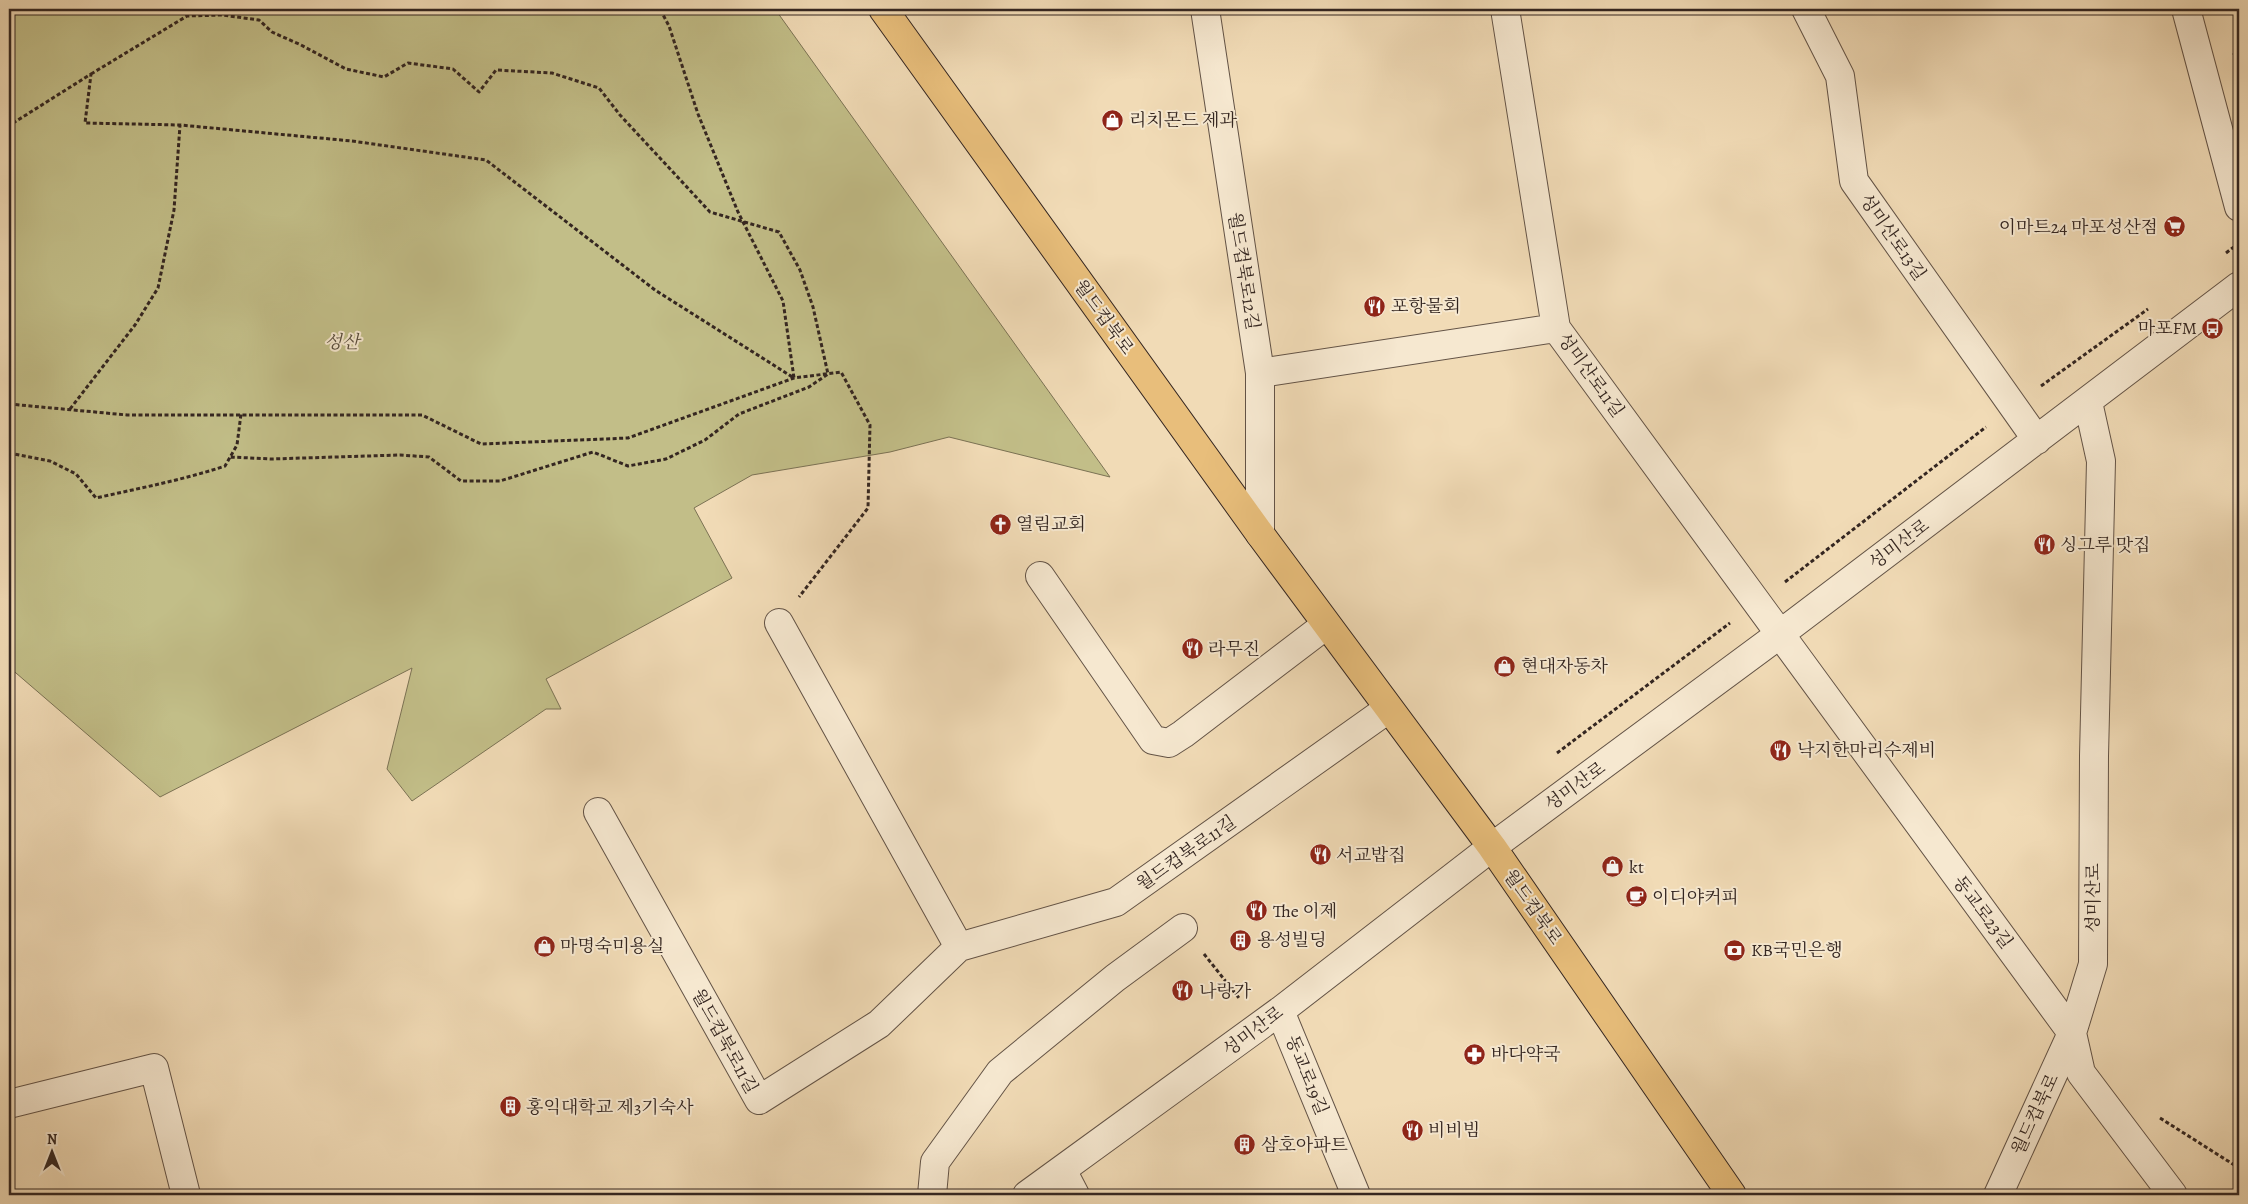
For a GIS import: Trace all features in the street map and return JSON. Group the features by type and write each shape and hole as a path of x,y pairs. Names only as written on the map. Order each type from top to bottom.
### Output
{"main road":[{"name":"월드컵북로","path":"883,9 1326,625 1492,847 1732,1195"}],"street":[{"name":"월드컵북로12길","path":"1204,9 1260,373 1260,534"},
{"name":"성미산로11길","path":"1505,9 1556,328 1780,634"},
{"name":"성미산로13길","path":"1806,9 1840,76 1854,181 2037,440"},
{"path":"2186,9 2239,207"},
{"name":"성미산로","path":"1028,1195 1270,1018 1492,847 1780,634 2239,286"},
{"path":"1260,373 1556,328"},
{"name":"성미산로","path":"2072,1033 2093,964 2094,746 2101,461 2088,402"},
{"path":"1040,576 1152,740 1169,743 1326,625"},
{"path":"779,623 959,947"},
{"name":"동교로23길","path":"1780,634 2072,1033 2082,1073 2174,1195"},
{"name":"월드컵북로11길","path":"598,812 759,1100 879,1024 959,947 1116,902 1388,709"},
{"path":"932,1195 935,1162 1000,1072 1115,978 1183,928"},
{"name":"동교로19길","path":"1270,1018 1356,1195"},
{"name":"월드컵북로","path":"1998,1195 2072,1033"},
{"path":"9,1104 154,1068 186,1195"},
{"path":"1062,1170 1075,1195"}],"path":[{"path":"660,9 669,26 698,114 744,222 783,301 794,378"},
{"path":"9,122 10,125 187,16 222,15 259,20 272,32 302,45 346,69 384,77 408,63 453,69 479,92 496,70 552,73 599,88 620,115 710,212 779,232 800,270 813,307 828,374"},
{"path":"91,74 85,123 180,125 352,141 486,160 655,290 794,378"},
{"path":"70,410 135,325 158,288 174,210 180,125"},
{"path":"2224,254 2239,243"},
{"path":"1560,751 2012,407 2153,305"},
{"path":"9,404 127,415 422,415 481,444 628,438 794,378 841,372 870,425 868,508 779,623"},
{"path":"230,457 272,459 400,455 429,457 461,481 500,481 594,452 628,466 666,459 705,440 740,414 809,387 828,374"},
{"path":"9,453 50,461 76,474 96,498 190,478 225,466 237,446 242,414"},
{"path":"1183,928 1270,1018"}],"green space":[{"name":"성산","path":"9,9 775,9 1110,477 949,437 890,452 752,475 694,508 732,578 546,679 561,709 546,709 412,801 387,769 412,668 160,797 9,667"}],"place":[{"name":"리치몬드 제과","path":"1113,120"},
{"name":"이마트24 마포성산점","path":"2174,227"},
{"name":"포항물회","path":"1375,306"},
{"name":"마포FM","path":"2213,328"},
{"name":"열림교회","path":"1000,524"},
{"name":"싱그루 맛집","path":"2044,545"},
{"name":"라무진","path":"1192,649"},
{"name":"현대자동차","path":"1505,666"},
{"name":"낙지한마리수제비","path":"1781,750"},
{"name":"서교밥집","path":"1320,855"},
{"name":"kt","path":"1613,867"},
{"name":"이디야커피","path":"1636,897"},
{"name":"The 이제","path":"1257,911"},
{"name":"용성빌딩","path":"1241,940"},
{"name":"마명숙미용실","path":"544,946"},
{"name":"KB국민은행","path":"1735,950"},
{"name":"나랑가","path":"1183,991"},
{"name":"바다약국","path":"1475,1054"},
{"name":"홍익대학교 제3기숙사","path":"510,1107"},
{"name":"비비빔","path":"1412,1130"},
{"name":"삼호아파트","path":"1245,1145"}]}
